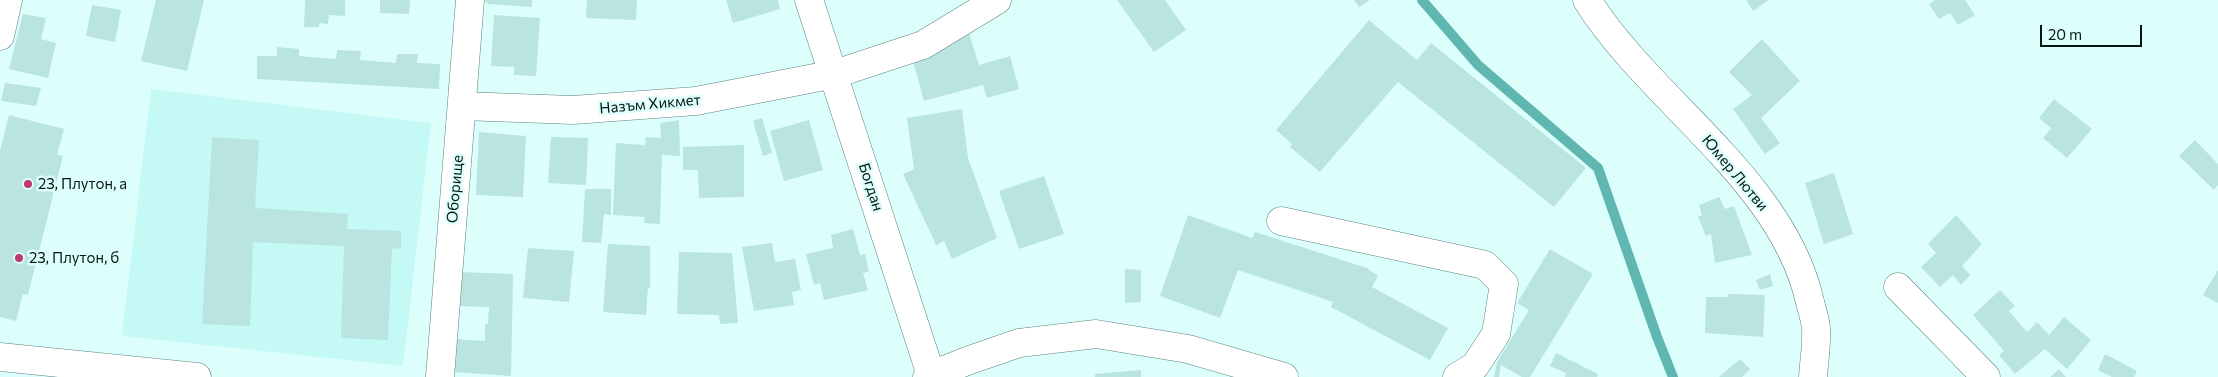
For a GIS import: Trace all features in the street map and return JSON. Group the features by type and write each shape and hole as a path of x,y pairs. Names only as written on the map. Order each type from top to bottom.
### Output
{"street":[{"path":"0,36 8,0"},
{"name":"Оборище","path":"440,377 470,0"},
{"name":"Богдан","path":"809,0 835,74 929,376"},
{"name":"Назъм Хикмет","path":"462,106 573,110 696,101 835,74 923,45 998,0"},
{"name":"Юмер Лютви","path":"1587,0 1639,66 1728,162 1764,205 1791,249 1806,285 1816,328 1813,377"},
{"path":"1281,221 1485,265 1504,284 1496,334 1475,366 1457,377"},
{"path":"1898,287 1986,377"},
{"path":"929,376 1019,343 1096,334 1188,348 1284,377"},
{"path":"0,357 197,377"}],"shaded area":[{"path":"151,89 431,123 403,366 122,336"}],"building":[{"path":"156,0 204,0 187,71 141,61"},
{"path":"305,0 345,0 345,16 329,15 328,24 319,23 319,27 304,27"},
{"path":"380,0 410,0 409,14 380,13"},
{"path":"484,0 532,0 532,7 488,4"},
{"path":"587,0 637,0 636,20 586,18"},
{"path":"726,0 778,0 780,9 733,23"},
{"path":"1117,0 1165,0 1186,30 1154,52"},
{"path":"1354,0 1370,0 1359,7"},
{"path":"1746,0 1769,0 1753,11"},
{"path":"1935,0 1965,0 1975,15 1958,25 1950,13 1939,19 1929,4"},
{"path":"92,5 121,10 115,42 86,36"},
{"path":"23,14 46,18 41,39 56,43 48,78 9,69"},
{"path":"494,15 540,18 536,76 514,75 514,67 491,66"},
{"path":"1369,20 1417,60 1431,43 1586,168 1554,207 1398,82 1320,172 1290,147 1292,144 1276,130"},
{"path":"969,33 979,65 1010,56 1019,89 987,98 983,85 924,101 912,57 931,45"},
{"path":"1762,39 1800,81 1761,118 1780,143 1765,154 1733,109 1752,95 1729,72"},
{"path":"277,47 299,49 299,56 336,59 337,50 361,51 360,60 396,63 397,54 418,54 417,63 440,64 439,89 257,79 257,56 277,56"},
{"path":"5,83 41,88 36,106 1,101"},
{"path":"2054,99 2092,129 2067,158 2043,138 2051,128 2039,118"},
{"path":"962,109 968,158 997,238 952,259 944,241 936,245 903,174 914,169 907,118"},
{"name":"23, Плутон, а","path":"9,115 64,129 57,155 63,156 28,295 23,294 16,321 0,317 0,151"},
{"path":"762,118 772,153 763,156 753,121"},
{"path":"679,120 680,156 662,155 660,224 644,223 645,217 613,215 616,143 645,145 646,137 661,138 660,123"},
{"path":"809,120 823,170 784,181 770,131"},
{"path":"479,132 526,136 523,197 476,195"},
{"path":"212,137 259,140 255,208 348,214 347,229 401,231 401,249 392,248 388,340 341,338 344,246 253,242 250,326 202,324"},
{"path":"551,137 588,138 586,185 548,183"},
{"path":"2195,140 2218,164 2218,185 2214,190 2179,156"},
{"path":"744,145 744,197 699,198 698,170 683,170 683,147"},
{"path":"1834,173 1853,234 1824,244 1805,183"},
{"path":"1044,176 1064,234 1019,249 999,191"},
{"path":"585,189 611,189 611,215 604,214 601,243 582,242"},
{"path":"1719,197 1725,209 1734,206 1752,255 1715,263 1711,234 1706,236 1698,217 1702,215 1699,205"},
{"path":"1188,215 1252,238 1255,232 1367,268 1378,276 1372,287 1448,328 1430,360 1331,307 1333,302 1238,270 1220,318 1160,296"},
{"path":"1956,215 1982,244 1962,266 1970,275 1961,285 1953,275 1940,287 1921,267 1936,253 1928,244"},
{"path":"853,229 860,255 865,254 869,271 863,273 868,290 824,300 820,283 814,285 806,254 833,248 831,235"},
{"path":"772,243 775,262 795,259 801,290 792,292 794,305 754,311 742,247"},
{"path":"608,244 650,246 650,288 648,288 646,315 603,312"},
{"path":"528,248 574,251 569,302 523,298"},
{"path":"1550,249 1593,274 1530,377 1522,377 1501,365 1499,377 1494,377 1497,362 1529,310 1517,303"},
{"path":"679,252 732,253 738,323 720,324 719,315 677,314"},
{"path":"1125,269 1141,270 1141,302 1125,303"},
{"path":"2218,270 2218,303 2203,295"},
{"path":"459,272 513,274 511,376 453,372 454,339 485,341 485,324 488,324 489,307 456,306"},
{"path":"1770,274 1773,286 1760,290 1756,280"},
{"path":"2000,290 2015,306 2009,311 2027,332 2037,322 2049,335 2064,317 2091,340 2067,369 2045,349 2015,374 1999,355 2004,351 1973,315"},
{"path":"1728,294 1765,295 1763,337 1705,333 1706,297 1728,297"},
{"path":"1556,353 1598,374 1597,377 1565,377 1566,373 1550,366"},
{"path":"2105,354 2137,371 2134,377 2112,377 2098,370"},
{"path":"1740,359 1750,369 1742,377 1719,377"},
{"path":"2059,369 2066,377 2050,377"},
{"path":"1141,370 1141,377 1095,377 1095,374"}],"waterway":[{"path":"1422,0 1478,65 1598,168 1657,337 1673,377"}],"place":[{"name":"23, Плутон, а","path":"28,184"},
{"name":"23, Плутон, б","path":"19,258"}]}
